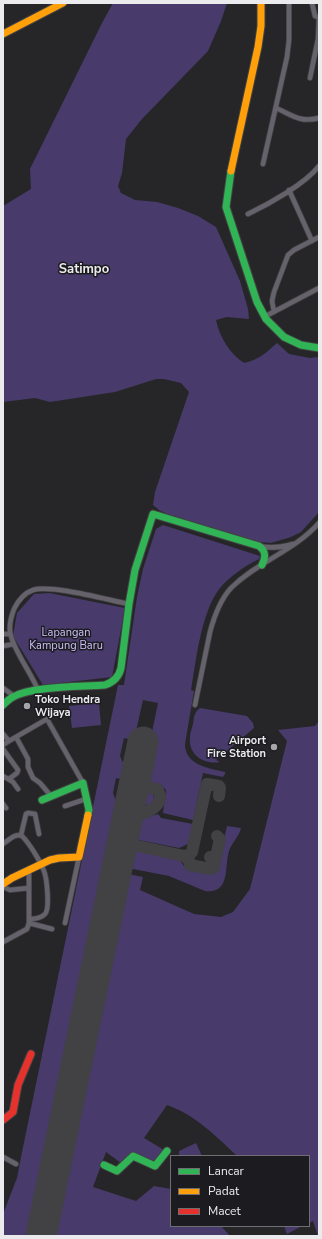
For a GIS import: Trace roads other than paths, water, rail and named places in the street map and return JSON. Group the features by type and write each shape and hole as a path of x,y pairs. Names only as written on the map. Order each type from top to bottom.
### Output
{"street":[{"path":"3,34 63,3"},
{"path":"261,3 261,26 258,47 229,180 226,207 257,302 264,317 271,326 284,337 301,345 319,348"},
{"path":"263,164 287,57 289,40 289,3"},
{"path":"310,78 318,40 319,18 315,16 312,3"},
{"path":"276,108 299,119 311,120 319,118"},
{"path":"248,214 289,190 314,172 319,166"},
{"path":"289,190 312,241"},
{"path":"274,312 272,301 274,292 288,255 294,250 319,237"},
{"path":"264,317 319,288"},
{"path":"309,346 319,344"},
{"path":"3,705 14,696 38,690 105,685 116,680 121,668 135,570 153,514 266,548 296,544"},
{"path":"195,705 210,632 219,607 230,589 250,572 296,544 310,533 319,523"},
{"path":"260,546 266,554 262,565"},
{"path":"38,690 10,634 12,616 22,597 32,590 49,589 129,604"},
{"path":"3,634 10,634"},
{"path":"3,646 14,644"},
{"path":"3,688 14,696"},
{"path":"3,745 47,719 83,783 89,810 65,923"},
{"path":"3,734 9,742"},
{"path":"16,737 28,759 28,769 33,778 40,783 51,796"},
{"path":"3,749 18,771"},
{"path":"9,780 18,771 28,769"},
{"path":"3,776 18,789"},
{"path":"42,800 83,783"},
{"path":"64,806 86,800"},
{"path":"20,835 26,814 28,813 35,814 39,834"},
{"path":"3,844 13,837 20,835"},
{"path":"20,835 24,838 41,864 47,884 47,910 42,916 30,921"},
{"path":"3,884 12,878 54,858 79,858"},
{"path":"3,942 26,929 30,921 29,871"},
{"path":"3,887 10,890 29,888"},
{"path":"30,921 52,929"},
{"path":"3,1120 14,1109 18,1085 31,1054"},
{"path":"104,1165 117,1171 133,1156 155,1166 167,1151"},
{"path":"3,1157 16,1164"}],"place":[{"name":"Toko Hendra Wijaya","path":"27,706"},
{"name":"Airport Fire Station","path":"274,747"}],"district":[{"name":"Satimpo","path":"84,270"}],"park label":[{"name":"Lapangan Kampung Baru","path":"66,639"}]}
